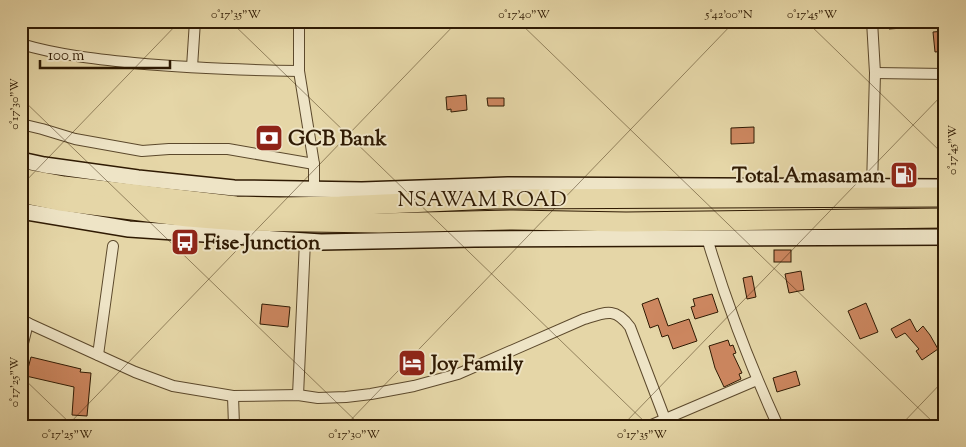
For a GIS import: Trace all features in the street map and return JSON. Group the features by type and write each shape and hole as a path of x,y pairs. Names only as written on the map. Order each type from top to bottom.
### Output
{"highway":[{"name":"NSAWAM ROAD","path":"21,178 64,186 236,206 280,207 495,199 945,196"},
{"name":"NSAWAM ROAD","path":"21,193 60,201 188,217 239,221 379,223 513,220 626,222 945,218"}],"main road":[{"path":"21,160 138,178 234,188 362,190 508,186 945,187"},
{"path":"21,211 128,228 304,241 945,237"}],"street":[{"path":"192,67 195,21"},
{"path":"299,21 299,71 314,164 314,189"},
{"path":"872,21 875,73 872,187"},
{"path":"21,44 56,53 100,59 224,69 299,71"},
{"path":"875,73 945,74"},
{"path":"21,124 75,139 142,151 228,149 314,164"},
{"path":"707,238 757,380 778,426"},
{"path":"298,395 304,241"},
{"path":"98,355 113,246"},
{"path":"21,351 24,322 135,372 173,386 233,396 298,395 318,398 346,397 423,384 458,374 584,319 606,312 621,315 630,327 665,419"},
{"path":"648,426 757,380"},
{"path":"233,396 234,426"}],"building":[{"path":"889,21 903,21 903,28 889,29"},
{"path":"945,31 945,51 935,52 933,32"},
{"path":"466,95 467,110 451,112 451,109 447,110 446,97"},
{"path":"487,98 504,98 504,106 488,106"},
{"path":"754,127 754,143 731,144 731,128"},
{"path":"774,250 791,250 791,262 774,262"},
{"path":"801,271 804,290 789,293 785,274"},
{"path":"752,276 756,297 747,299 743,278"},
{"path":"712,294 718,312 695,319 691,307 695,306 693,299"},
{"path":"658,298 668,326 689,319 697,341 673,349 668,335 662,337 658,325 650,328 642,304"},
{"path":"866,303 878,332 860,339 848,311"},
{"path":"262,304 290,307 288,327 260,324"},
{"path":"910,319 917,332 923,326 938,349 922,360 916,351 919,349 905,333 896,338 891,329"},
{"path":"728,340 730,346 733,345 736,353 733,354 742,373 739,374 741,379 724,387 715,368 709,346"},
{"path":"31,357 81,369 80,372 91,373 87,416 72,415 74,387 26,376"},
{"path":"796,371 800,385 777,392 773,378"}],"place":[{"name":"GCB Bank","path":"269,138"},
{"name":"Total Amasaman","path":"904,175"},
{"name":"Fise Junction","path":"185,242"},
{"name":"Joy Family","path":"412,363"}]}
